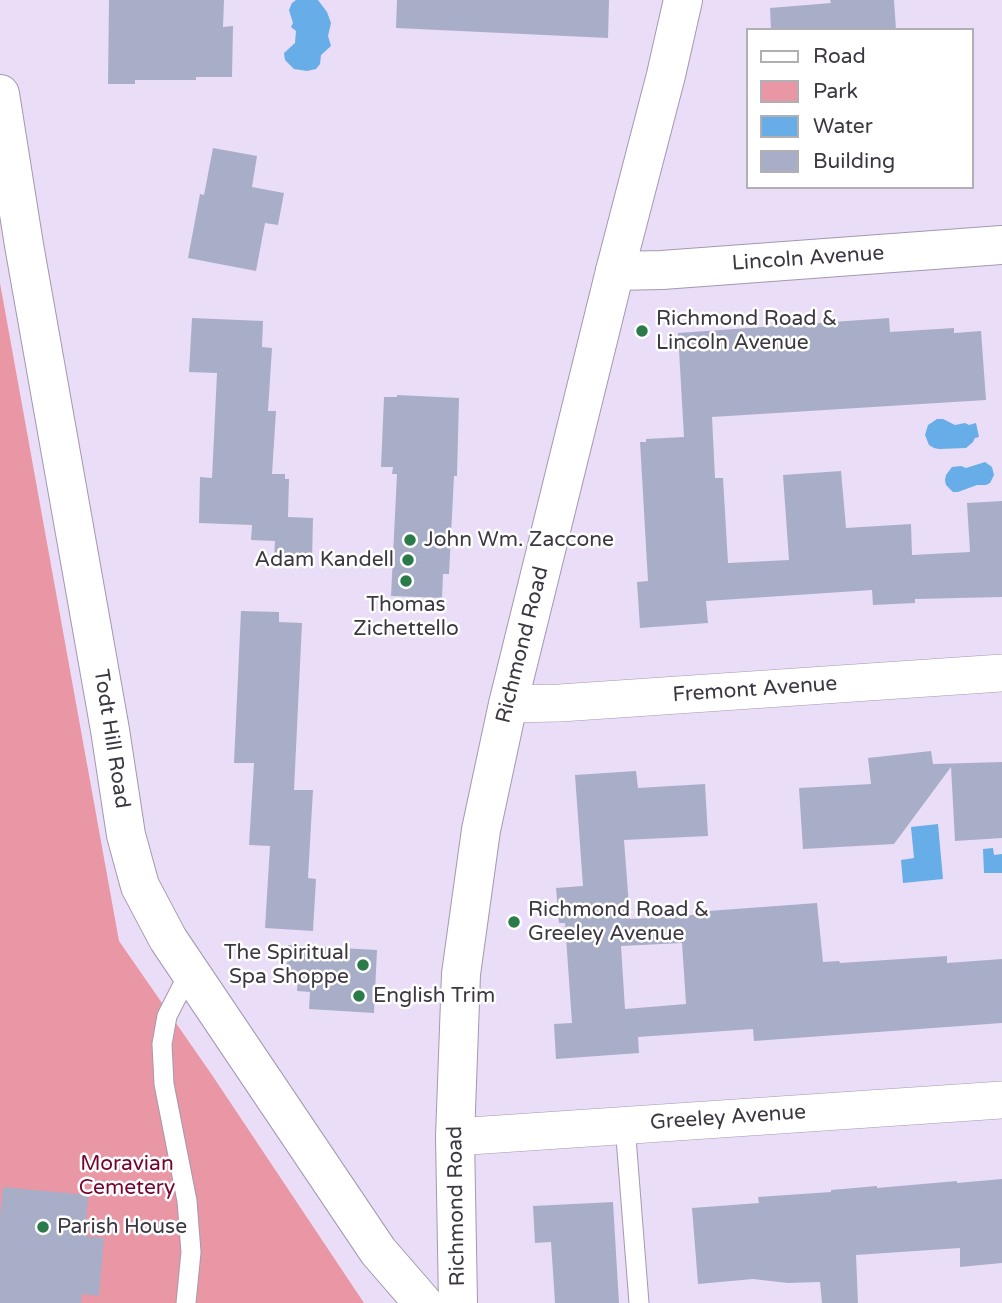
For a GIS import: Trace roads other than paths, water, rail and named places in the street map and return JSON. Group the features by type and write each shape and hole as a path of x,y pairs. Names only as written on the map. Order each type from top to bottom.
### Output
{"street":[{"name":"Richmond Road","path":"458,1303 454,1137 461,974 481,830 508,704 683,0"},
{"name":"Todt Hill Road","path":"0,94 126,835 140,886 168,939 378,1251 423,1303"},
{"name":"Lincoln Avenue","path":"615,271 662,270 1002,245"},
{"name":"Fremont Avenue","path":"508,704 560,703 1002,673"},
{"name":"Greeley Avenue","path":"454,1137 1002,1100"}],"lane":[{"path":"186,1303 191,1252 187,1201 164,1084 162,1044 167,1016 190,971"},
{"path":"625,1125 639,1303"}],"water":[{"path":"296,0 318,0 331,23 328,36 331,46 321,55 316,69 307,71 294,69 285,60 284,53 295,43 296,31 291,27 293,23 289,10"},
{"path":"937,419 955,425 976,423 979,437 966,448 934,448 929,445 925,435 928,425"},
{"path":"985,462 992,467 994,475 990,483 958,492 953,492 946,485 946,475 952,467 966,468"},
{"path":"938,824 943,879 903,883 901,860 914,858 911,827"},
{"path":"993,848 994,855 1002,854 1002,873 984,873 983,849"}],"place":[{"name":"Richmond Road & Lincoln Avenue","path":"642,331"},
{"name":"John Wm. Zaccone","path":"410,540"},
{"name":"Adam Kandell","path":"408,560"},
{"name":"Thomas Zichettello","path":"406,581"},
{"name":"Richmond Road & Greeley Avenue","path":"514,922"},
{"name":"The Spiritual Spa Shoppe","path":"363,965"},
{"name":"English Trim","path":"359,996"},
{"name":"Parish House","path":"43,1227"}],"park label":[{"name":"Moravian Cemetery","path":"127,1176"}]}
